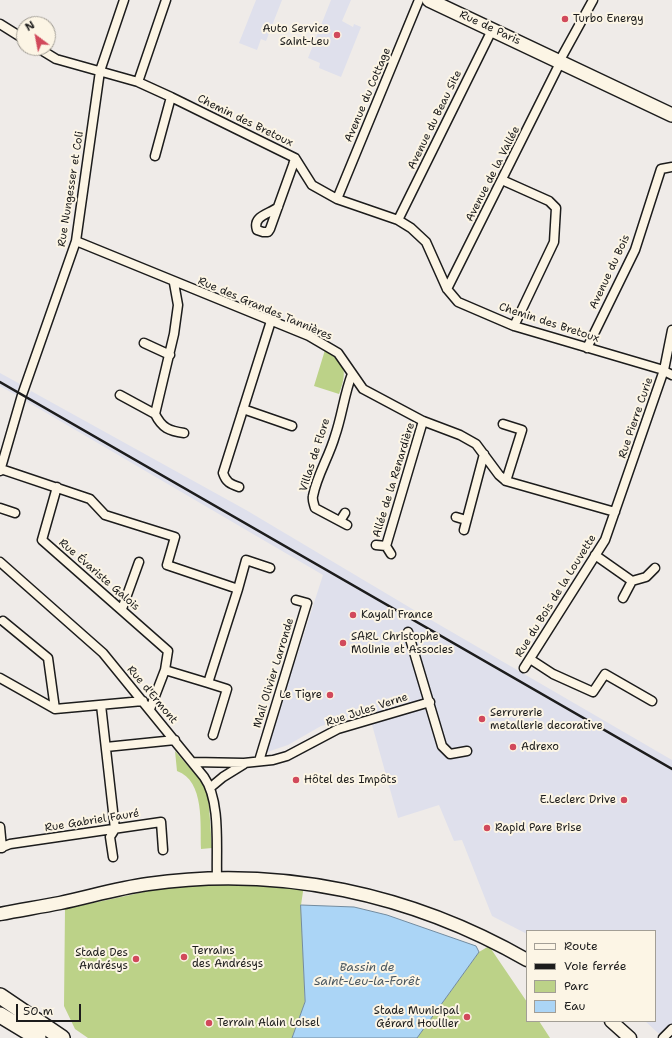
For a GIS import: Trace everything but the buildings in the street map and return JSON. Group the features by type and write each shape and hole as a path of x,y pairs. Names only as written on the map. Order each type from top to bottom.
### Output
{"highway":[{"path":"0,996 62,1038"},
{"path":"0,1015 38,1038"}],"main road":[{"name":"Rue de Paris","path":"429,0 557,62 672,115"}],"street":[{"name":"Rue Nungesser et Coli","path":"0,470 22,395 76,241 100,71 124,0"},
{"path":"138,82 166,0"},
{"name":"Avenue du Cottage","path":"337,199 420,0"},
{"name":"Avenue de la Vallée","path":"447,289 502,180 557,62 593,0"},
{"path":"0,24 16,34"},
{"name":"Avenue du Beau Site","path":"398,220 492,30"},
{"name":"Chemin des Bretoux","path":"51,56 56,59 138,82 296,158 312,185 337,199 398,220 411,228 426,242 447,289 458,302 514,326 664,370 672,375"},
{"path":"156,156 171,97"},
{"path":"278,207 296,158"},
{"name":"Avenue du Bois","path":"587,348 635,250 661,169 672,167"},
{"path":"502,180 549,201 556,208 554,242 514,326"},
{"name":"Rue des Grandes Tannières","path":"76,241 174,283 271,321 331,348 338,353 363,389 424,420 471,441 484,454 498,474 506,481"},
{"path":"155,414 170,355 178,305 174,283"},
{"path":"239,487 225,480 223,473 271,321"},
{"name":"Rue Pierre Curie","path":"615,512 664,370 672,330"},
{"path":"144,343 170,355"},
{"name":"Villas de Flore","path":"345,513 343,523 315,508 312,498 322,465 329,455 336,434 342,405 352,374"},
{"path":"120,395 155,414 165,429 184,433"},
{"path":"243,409 292,426"},
{"name":"Allée de la Renardière","path":"386,546 424,420"},
{"path":"503,424 522,430 506,481 615,512"},
{"path":"464,530 484,454"},
{"path":"0,470 57,487 90,499 105,515 175,537 167,565 238,589"},
{"name":"Rue Évariste Galois","path":"57,487 42,540 168,651 165,670 150,709"},
{"path":"0,508 15,513"},
{"name":"Rue du Bois de la Louvette","path":"524,668 605,540 615,512"},
{"path":"456,517 466,520"},
{"path":"376,545 386,546 391,554"},
{"path":"595,555 632,581"},
{"path":"208,683 246,560 270,568"},
{"name":"Rue d'Ermont","path":"0,562 103,653 193,762 211,787 215,800 218,878"},
{"path":"122,609 139,562"},
{"path":"623,598 632,581 646,577 655,568"},
{"name":"Mail Olivier Larronde","path":"259,761 308,603 296,600"},
{"path":"3,621 48,658 55,709"},
{"path":"408,632 442,746 445,752 454,755 467,751"},
{"path":"530,659 553,674 593,692 605,674 652,701"},
{"path":"165,670 227,689 213,735"},
{"path":"0,678 55,709 142,701"},
{"name":"Rue Jules Verne","path":"193,762 244,763 287,756 338,729 430,702"},
{"path":"101,705 115,829 110,837 112,857"},
{"path":"106,747 175,740"},
{"path":"204,777 214,763"},
{"name":"Rue Jules Verne","path":"211,787 222,777 244,763"},
{"name":"Rue Gabriel Fauré","path":"1,848 10,844 161,822 163,850"},
{"path":"0,827 1,848"},
{"path":"0,914 149,884 218,878 264,879 305,883 375,896 416,908 466,928 526,959"},
{"path":"0,908 40,906"},
{"path":"612,1022 630,1038"},
{"path":"663,1038 672,1029"}],"shaded area":[{"path":"256,0 282,0 266,41 261,39 257,50 239,43"},
{"name":"Auto Service Saint-Leu","path":"331,0 351,0 342,21 353,27 354,24 361,27 341,77 319,68 320,63 308,58"},
{"path":"0,373 20,384 16,395 0,386"},
{"path":"31,391 246,510 414,610 672,760 672,1033 658,1033 646,1022 656,1022 656,930 526,930 526,933 492,916 462,840 454,841 439,805 398,818 369,714 321,726 288,745 267,752 293,662 295,662 323,575 26,401"}],"green space":[{"path":"325,350 338,359 343,369 344,374 342,387 339,394 314,386"},
{"path":"175,751 201,781 208,793 212,848 201,849 200,816 197,794 186,776 177,771"},
{"name":"Terrains des Andrésys","path":"219,883 304,885 301,905 305,1002 292,1038 88,1038 75,1029 64,1006 65,909 172,886"},
{"path":"489,946 526,1001 526,1022 540,1022 550,1038 417,1038 479,952"}],"water":[{"name":"Bassin de Saint-Leu-la-Forêt","path":"301,905 354,907 387,915 476,946 479,952 417,1038 292,1038 305,1002"}],"railway":[{"path":"0,382 672,769"}],"place":[{"name":"Turbo Energy","path":"565,19"},
{"name":"Auto Service Saint-Leu","path":"337,35"},
{"name":"Kayali France","path":"353,615"},
{"name":"SARL Christophe Molinie et Associes","path":"343,643"},
{"name":"Le Tigre","path":"330,695"},
{"name":"Serrurerie metallerie decorative","path":"482,719"},
{"name":"Adrexo","path":"513,747"},
{"name":"Hôtel des Impôts","path":"296,780"},
{"name":"E.Leclerc Drive","path":"624,800"},
{"name":"Rapid Pare Brise","path":"487,828"},
{"name":"Terrains des Andrésys","path":"184,957"},
{"name":"Stade Des Andrésys","path":"136,959"},
{"name":"Stade Municipal Gérard Houllier","path":"467,1017"},
{"name":"Terrain Alain Loisel","path":"209,1023"}]}
